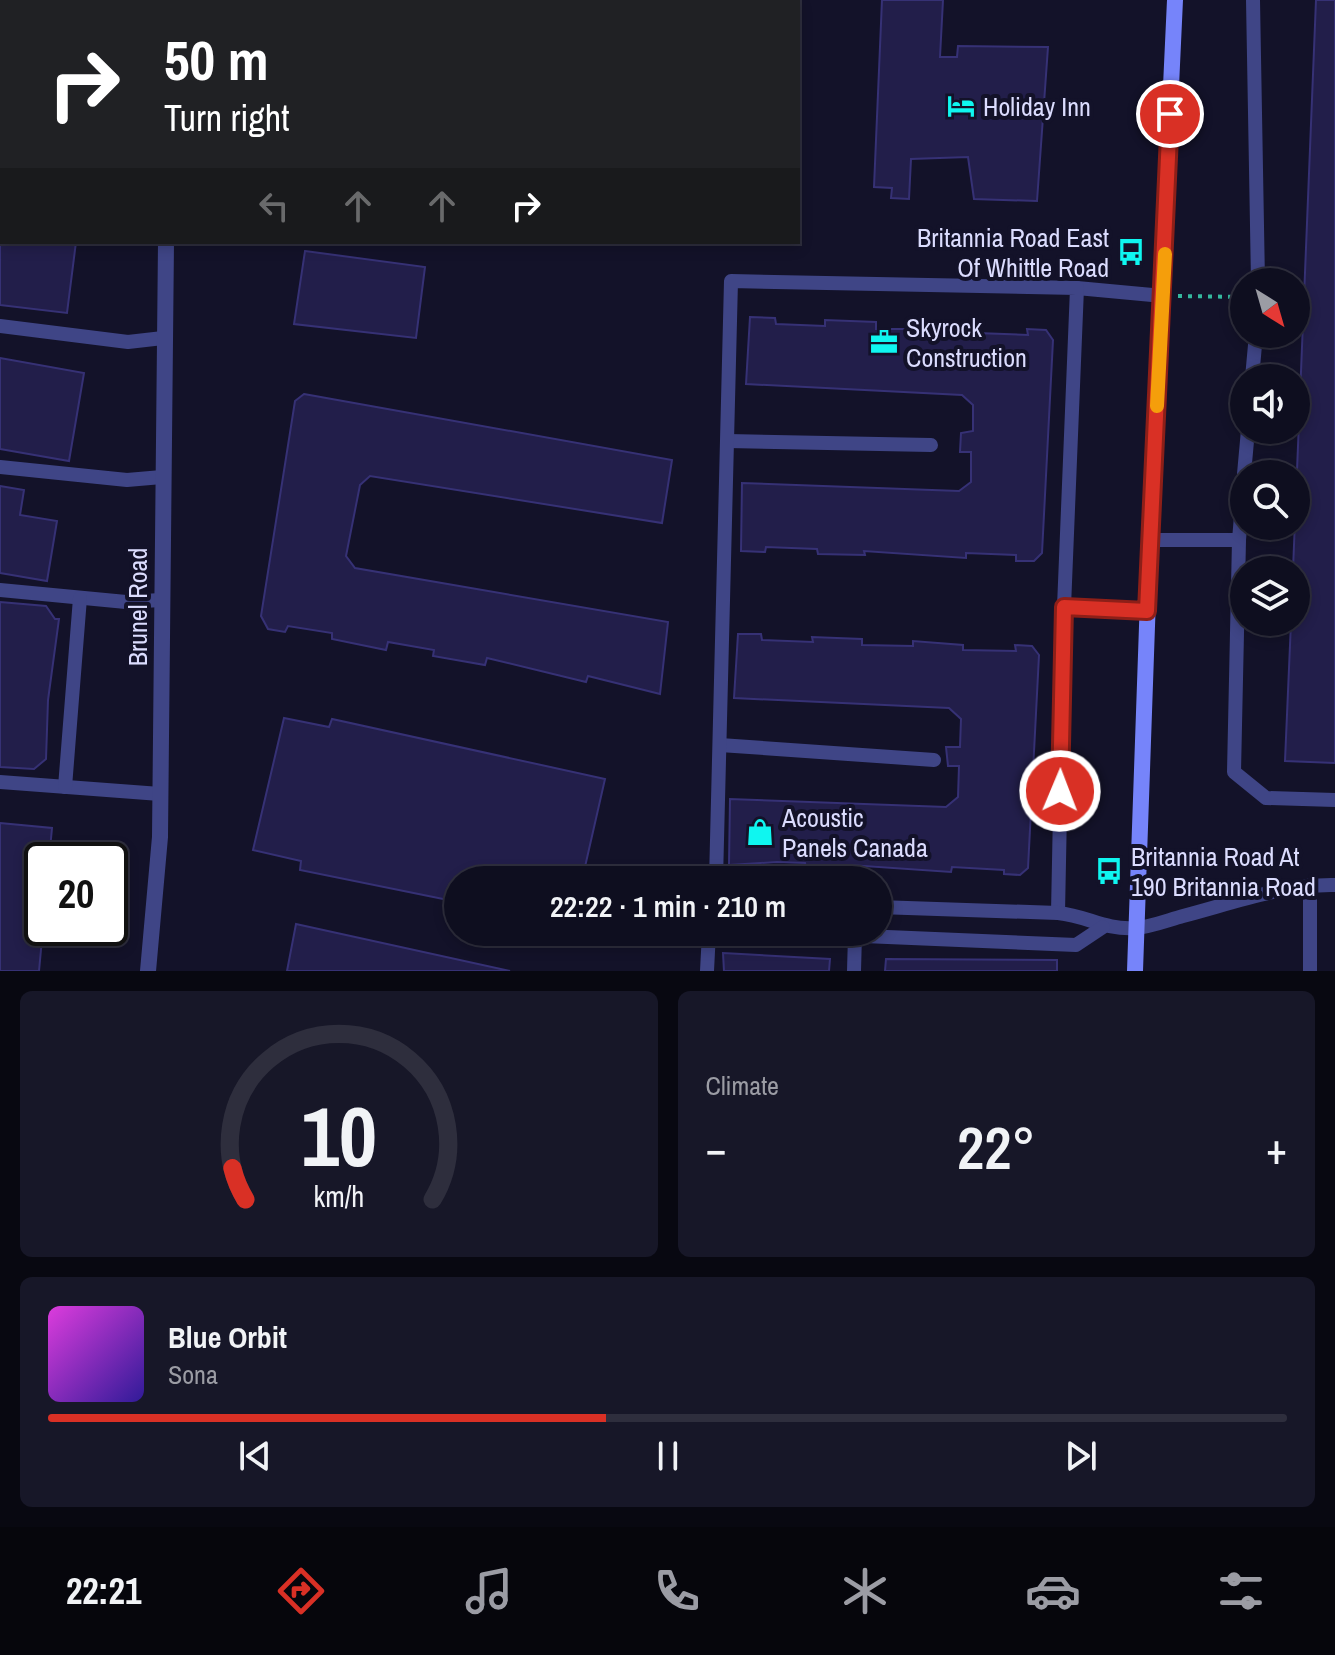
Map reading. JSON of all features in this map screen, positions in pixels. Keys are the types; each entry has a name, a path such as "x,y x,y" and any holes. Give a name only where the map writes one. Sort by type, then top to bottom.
{"main road":[{"path":"1135,971 1147,611 1175,0"}],"street":[{"name":"Brunel Road","path":"148,971 160,837 166,244"}],"lane":[{"path":"1253,0 1258,268"},
{"path":"716,866 731,281 1077,288 1163,296"},
{"path":"1058,913 1064,607 1077,288"},
{"path":"0,326 128,342 163,338"},
{"path":"728,441 931,445"},
{"path":"0,467 127,480 162,477"},
{"path":"1150,540 1230,540"},
{"path":"1239,540 1234,772 1266,798 1335,800"},
{"path":"0,590 126,602 161,600"},
{"path":"65,787 80,598"},
{"path":"1064,607 1147,611"},
{"path":"720,745 934,760"},
{"path":"0,782 160,794"},
{"path":"892,907 1058,913 1086,916 1103,927 1137,928 1310,885 1335,885"},
{"path":"1310,885 1310,971"},
{"path":"892,937 1076,945 1103,927"},
{"path":"707,971 708,946"},
{"path":"854,971 855,946"}],"path":[{"path":"1163,296 1230,297"}],"building":[{"name":"Holiday Inn","path":"882,0 943,0 940,57 957,57 958,46 1048,47 1037,201 974,199 968,157 911,159 909,199 891,198 892,188 874,187"},
{"path":"1316,0 1335,0 1335,763 1285,761 1290,636 1310,636 1310,556 1294,556 1294,540 1310,540 1310,460 1297,460 1298,444 1310,444 1310,364 1301,364 1302,348 1310,348 1310,268 1305,268"},
{"path":"0,244 76,244 67,313 0,305"},
{"path":"305,251 425,267 416,338 294,324"},
{"path":"750,317 775,318 776,324 825,326 825,320 876,322 876,329 925,329 925,325 978,328 977,333 1028,335 1027,329 1046,330 1053,340 1042,553 1034,561 1016,561 1016,555 966,553 966,558 864,551 865,555 818,554 817,549 766,547 765,552 741,551 742,483 959,491 971,482 971,452 960,452 961,433 973,431 973,405 962,395 746,384"},
{"path":"0,358 84,373 69,461 0,449"},
{"path":"304,394 672,460 662,523 370,476 360,485 346,556 355,568 668,622 660,694 588,676 586,682 487,658 485,665 433,656 434,650 388,642 386,650 332,639 332,633 288,626 285,632 268,629 261,616 295,401"},
{"path":"0,486 24,490 20,515 57,521 47,581 0,573"},
{"path":"0,602 46,606 55,619 59,619 48,700 46,759 34,769 0,767"},
{"path":"738,634 761,634 762,640 813,642 812,637 862,639 862,645 913,646 913,641 963,645 963,650 1016,651 1015,645 1032,646 1039,655 1028,868 1020,875 1004,874 1004,870 952,867 951,872 892,866 806,866 805,863 777,862 729,865 730,799 946,807 958,797 959,766 948,766 946,747 960,747 961,719 949,708 734,698"},
{"path":"284,718 329,727 332,719 605,779 585,866 444,866 444,899 300,870 301,861 253,850"},
{"path":"0,823 52,828 51,842 24,842 24,946 41,946 39,971 0,971"},
{"path":"296,924 510,971 287,971"},
{"path":"723,953 830,959 829,971 724,971"},
{"path":"886,959 1057,960 1057,971 885,971"}],"slow traffic":[{"path":"1157,406 1165,254"}],"place":[{"name":"Holiday Inn","path":"961,106"},
{"name":"Britannia Road East Of Whittle Road","path":"1131,252"},
{"name":"Skyrock Construction","path":"884,342"},
{"name":"Acoustic Panels Canada","path":"760,832"},
{"name":"Britannia Road At 190 Britannia Road","path":"1109,871"}],"route":[{"path":"1060,791 1064,607 1147,611 1170,114"}]}
